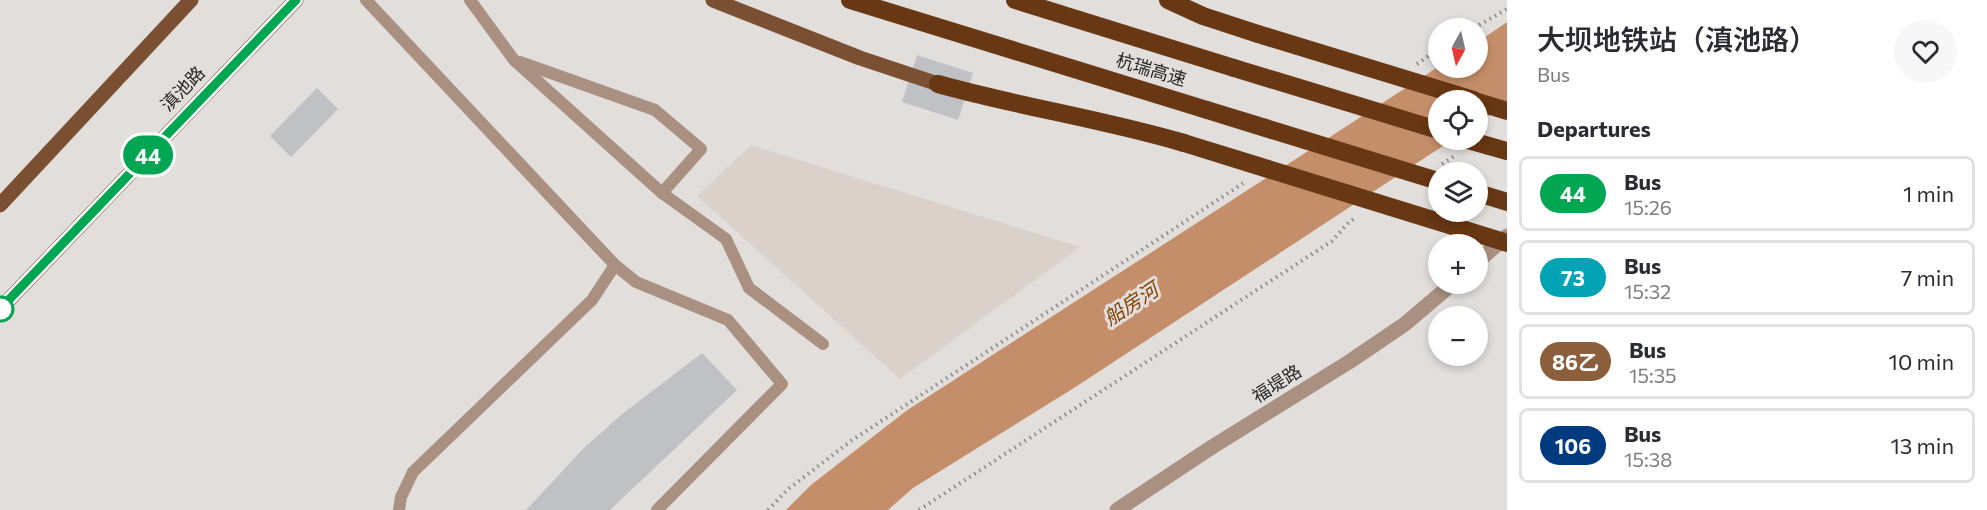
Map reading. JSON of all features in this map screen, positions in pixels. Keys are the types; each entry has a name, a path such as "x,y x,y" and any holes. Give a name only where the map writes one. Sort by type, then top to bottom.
{"highway":[{"name":"杭瑞高速","path":"850,0 1207,110 1428,171"},
{"name":"杭瑞高速","path":"1015,0 1428,127"},
{"path":"1168,0 1203,16 1440,90"},
{"path":"938,84 1000,101 1108,122 1184,143 1507,243"},
{"path":"1488,105 1507,111"},
{"path":"1488,150 1507,152"},
{"path":"1488,196 1507,202"}],"main road":[{"path":"172,21 184,0"},
{"path":"0,205 191,0"},
{"name":"滇池路","path":"0,309 296,0"},
{"path":"713,0 860,58 938,84"}],"street":[{"path":"1488,252 1507,236"},
{"name":"福堤路","path":"1117,510 1212,447 1358,356 1405,324 1440,294"}],"lane":[{"path":"366,0 615,265 636,282 728,320 782,384 657,510"},
{"path":"470,0 514,60 662,193 726,239 749,288 823,344"},
{"path":"514,60 655,110 701,149 662,193"},
{"path":"399,510 401,497 413,472 592,300 615,265"}],"path":[{"path":"1488,20 1507,9"},
{"path":"1412,67 1428,56"},
{"path":"1449,162 1460,150"},
{"path":"768,510 787,490 851,441 1248,180"},
{"path":"919,510 1332,241 1349,222 1359,216"}],"shaded area":[{"path":"751,145 1080,247 900,379 697,196"}],"water":[{"name":"船房河","path":"1507,22 1507,104 1488,116 1488,90 1428,90 1428,150 1437,150 1077,386 913,488 888,510 786,510 811,485 906,411 1428,73 1428,78 1488,78 1488,35"}],"building":[{"path":"917,55 973,73 958,120 902,102"},
{"path":"317,88 338,109 291,157 270,136"},
{"path":"702,353 737,390 610,510 526,510 583,449 621,415"}],"bus line":[{"name":"44","path":"0,309 296,0"}]}
